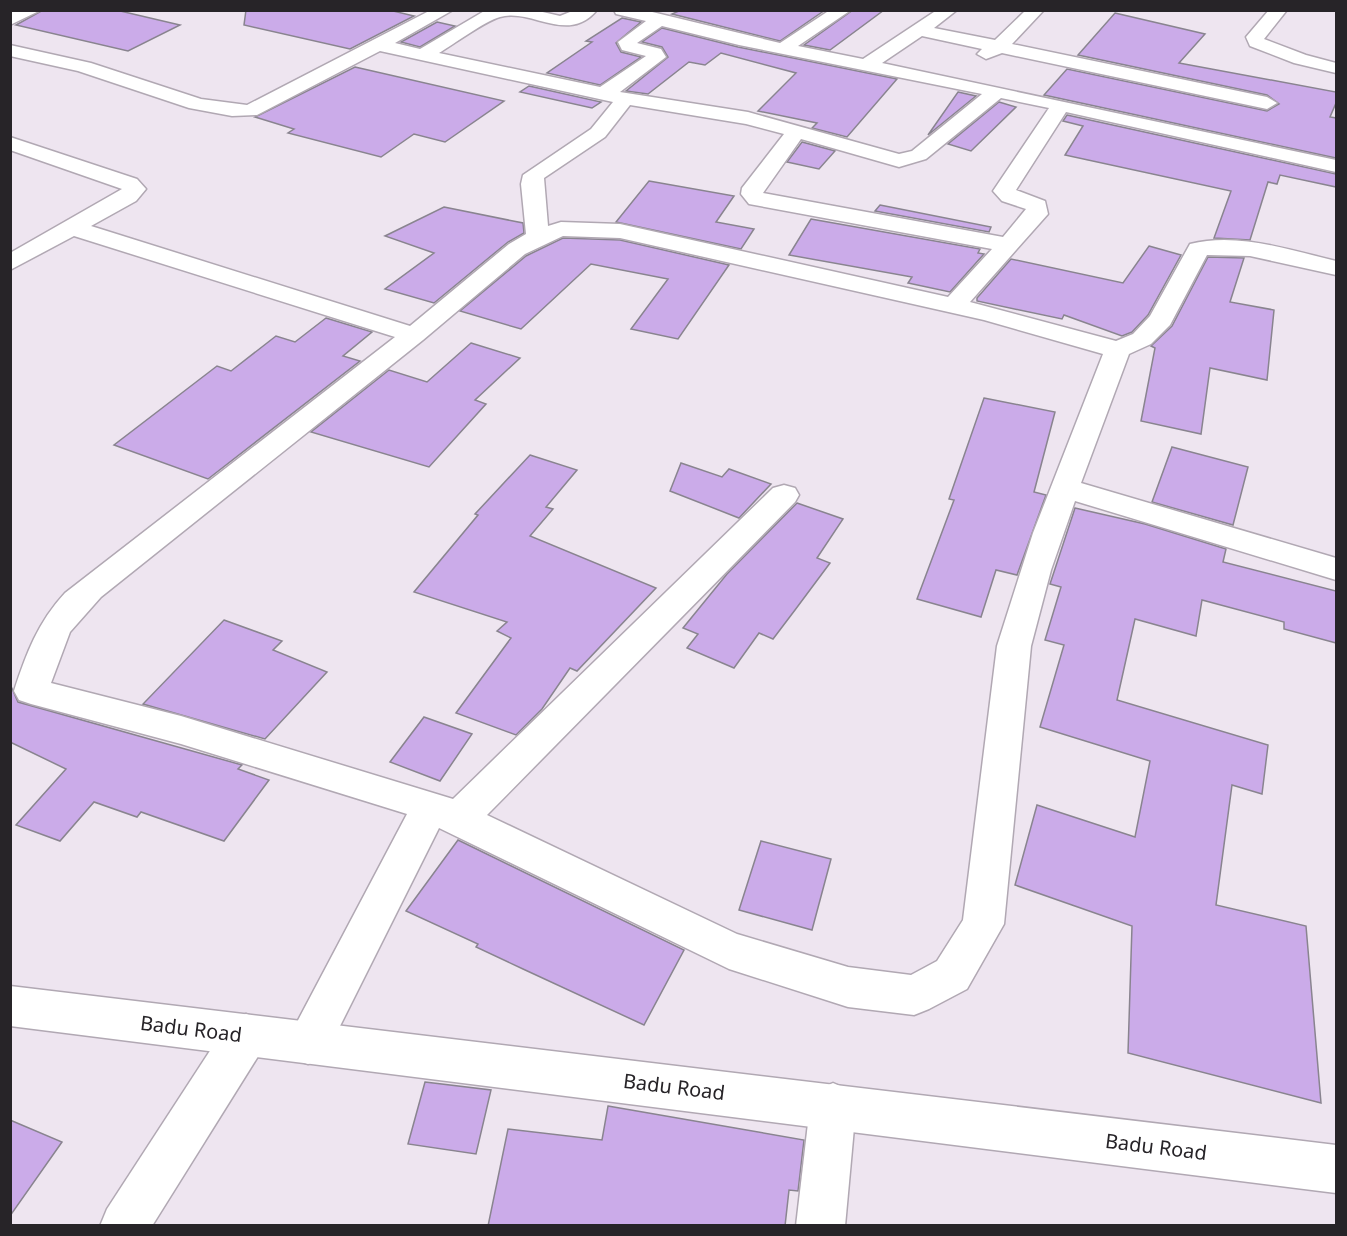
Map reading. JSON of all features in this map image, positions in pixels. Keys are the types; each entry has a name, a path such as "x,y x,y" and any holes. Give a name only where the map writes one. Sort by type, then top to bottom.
{"street":[{"path":"10,20 33,10"},
{"path":"409,10 439,14"},
{"path":"422,55 496,12 517,12 569,21 590,10"},
{"path":"622,10 782,49 997,91 1060,107 1336,165"},
{"path":"782,49 843,10"},
{"path":"866,65 949,10"},
{"path":"943,80 1000,46 1036,10"},
{"path":"1279,10 1255,37 1256,42 1286,54 1336,68"},
{"path":"10,50 82,65 232,112 250,111 439,14"},
{"path":"605,93 657,57 656,53 628,46 627,42 659,20"},
{"path":"920,30 1267,103"},
{"path":"378,45 626,98 748,118 878,157 899,161 919,155 997,91"},
{"path":"1250,147 1286,54"},
{"path":"538,237 532,184 534,175 598,133 626,98"},
{"path":"953,306 1037,214 1037,206 1010,196 1005,190 1060,107"},
{"path":"796,132 753,188 752,194 757,199 1008,245"},
{"path":"10,143 129,184 135,189 128,196 10,262"},
{"path":"72,228 414,334"},
{"path":"1118,349 1024,607 1014,646 983,924 952,975 914,995 849,987 740,953 445,812 181,730 31,691 47,639 63,613 90,589 414,334 517,249 538,237 561,229 620,231 953,306 1118,349 1142,339 1161,320 1198,249 1216,246 1336,268"},
{"path":"1066,488 1336,569"},
{"path":"308,1043 445,812 784,495"},
{"name":"Badu Road","path":"10,1006 1336,1170"},
{"path":"124,1226 246,1035"},
{"path":"820,1226 833,1106"}],"building":[{"path":"43,10 116,10 180,25 128,51 16,25"},
{"path":"246,10 389,10 414,16 350,49 244,25"},
{"path":"681,10 825,10 780,41 672,14"},
{"path":"853,10 884,10 830,50 804,45"},
{"path":"1115,13 1205,34 1179,63 1336,92 1336,103 1330,117 1336,118 1336,158 1044,95 1067,69 1267,111 1279,104 1267,95 1078,55"},
{"path":"622,18 641,22 616,43 621,52 641,57 600,85 547,73 592,42 586,41"},
{"path":"437,22 455,26 420,47 401,42"},
{"path":"662,28 738,47 897,79 847,137 812,128 817,123 758,111 796,73 721,53 705,65 689,62 648,94 626,91 668,57 662,47 642,42"},
{"path":"355,67 504,101 445,142 414,134 381,157 288,133 294,129 255,117"},
{"path":"529,86 601,102 592,108 520,92"},
{"path":"958,92 976,96 928,135"},
{"path":"999,102 1016,107 971,151 948,144"},
{"path":"1067,115 1336,174 1336,187 1280,175 1277,184 1268,182 1250,240 1214,238 1231,191 1065,155 1083,126 1063,121"},
{"path":"802,142 835,151 819,169 787,162"},
{"path":"649,181 734,196 716,222 754,229 741,249 616,222"},
{"path":"880,205 991,227 989,232 875,211"},
{"path":"444,207 523,223 524,233 508,242 434,303 385,289 434,253 385,236"},
{"path":"811,219 980,249 978,253 984,254 950,292 908,283 912,277 789,255"},
{"path":"563,238 620,240 729,265 678,339 631,329 668,279 591,264 521,329 460,311 526,256"},
{"path":"1149,246 1181,255 1148,315 1132,332 1122,336 1064,315 1062,319 977,301 977,298 1011,259 1123,283"},
{"path":"1208,257 1244,258 1230,302 1274,310 1267,380 1210,368 1201,434 1141,421 1155,348 1151,346 1172,326"},
{"path":"326,318 372,332 343,356 360,361 208,479 114,445 217,366 231,371 276,336 295,342"},
{"path":"471,343 520,358 475,400 486,404 429,467 311,432 389,370 427,382"},
{"path":"984,398 1055,412 1034,492 1046,495 1017,575 996,570 981,617 917,599 954,500 949,499"},
{"path":"1172,447 1248,467 1233,525 1152,502"},
{"path":"530,455 577,470 546,507 553,509 530,536 656,588 577,671 570,668 542,709 516,735 456,713 511,638 497,631 507,622 414,592 478,515 475,514"},
{"path":"681,463 722,477 729,469 771,484 739,518 670,491"},
{"path":"797,503 843,519 817,558 830,563 773,639 759,633 734,668 687,648 698,634 683,628 727,574"},
{"path":"1075,508 1145,524 1226,549 1223,562 1336,591 1336,643 1284,629 1284,622 1202,600 1196,636 1135,619 1117,700 1268,745 1262,794 1232,785 1216,905 1306,926 1321,1103 1128,1053 1132,926 1015,885 1037,805 1135,837 1150,761 1040,727 1064,645 1045,640 1061,587 1050,584"},
{"path":"224,620 282,641 273,650 327,672 265,739 143,704"},
{"path":"10,684 18,702 242,765 238,769 269,780 224,841 141,812 137,817 94,802 60,841 16,825 66,769 10,742"},
{"path":"424,717 472,734 440,781 390,762"},
{"path":"458,840 684,950 644,1025 476,947 478,944 406,911"},
{"path":"761,841 831,859 812,930 739,910"},
{"path":"425,1082 491,1090 476,1154 408,1144"},
{"path":"608,1106 804,1140 798,1191 789,1190 785,1226 488,1226 508,1129 602,1140"},
{"path":"10,1120 62,1142 10,1216"}]}
